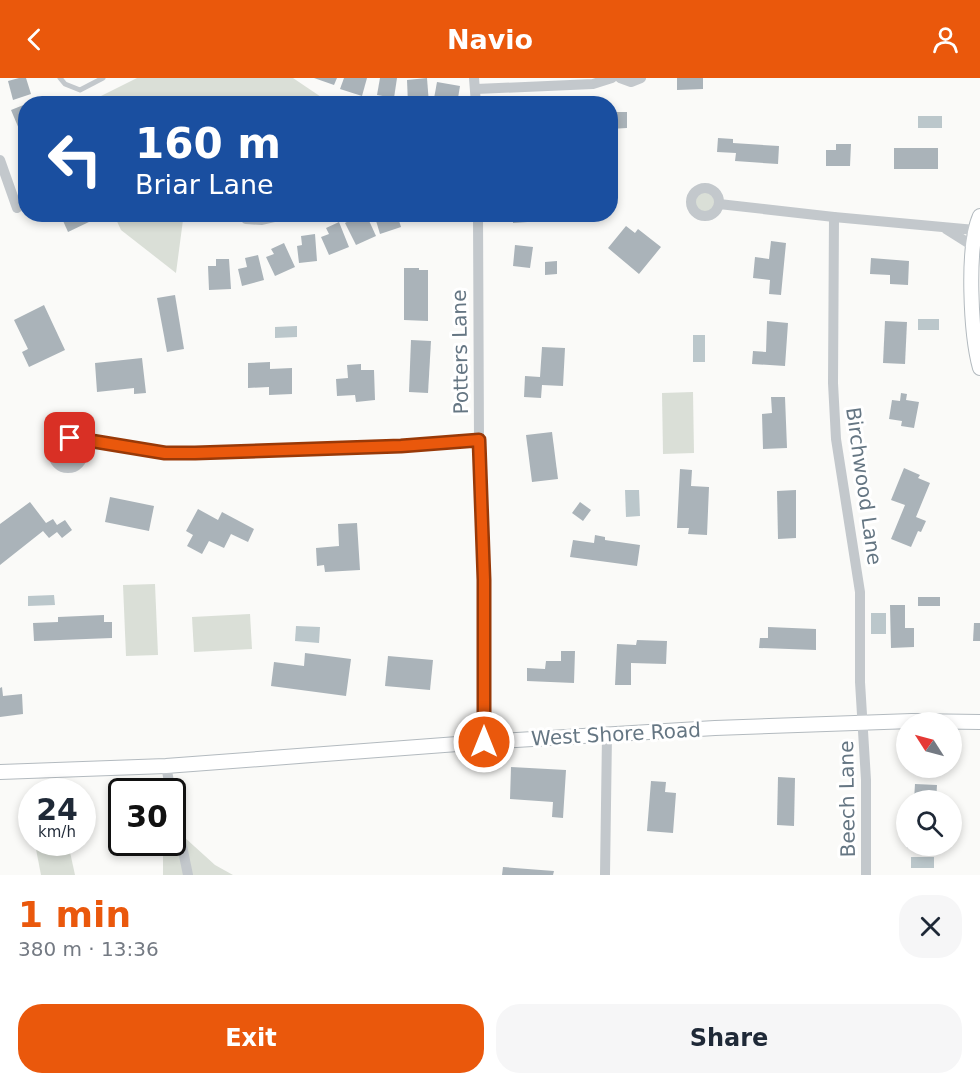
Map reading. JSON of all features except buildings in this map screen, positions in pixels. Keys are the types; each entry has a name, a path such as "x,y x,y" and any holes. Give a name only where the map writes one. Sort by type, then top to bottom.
{"main road":[{"path":"978,223 973,246 973,321 980,368"},
{"name":"West Shore Road","path":"0,772 166,766 484,742 715,728 912,721 980,722"}],"street":[{"path":"475,83 593,84 612,78"},
{"path":"620,78 631,82 641,78"},
{"path":"0,160 17,208"},
{"path":"719,204 944,227 978,223"},
{"name":"Birchwood Lane","path":"834,217 833,383 836,439 860,592 860,682 863,723"},
{"name":"Potters Lane","path":"478,222 479,440 484,580 484,742"},
{"path":"944,227 973,246"},
{"path":"78,442 86,440 165,453 195,453 401,446 479,440"},
{"name":"Beech Lane","path":"863,723 867,780 866,875"},
{"path":"605,875 607,735"},
{"path":"166,766 168,778"},
{"path":"184,856 188,875"}],"lane":[{"path":"60,78 65,84 80,90 103,78"}],"shaded area":[{"path":"137,78 293,78 320,96 101,96"},
{"path":"918,116 942,116 942,128 918,128"},
{"path":"705,191 713,194 716,202 713,210 705,213 697,210 694,202 697,194"},
{"path":"117,222 183,222 176,273 121,230"},
{"path":"918,319 939,319 939,330 918,330"},
{"path":"297,326 297,337 275,338 275,327"},
{"path":"693,335 705,335 705,362 693,362"},
{"path":"693,392 694,453 663,454 662,393"},
{"path":"64,442 72,442 79,449 79,457 72,464 64,464 57,457 57,449"},
{"path":"625,490 639,490 640,516 626,517"},
{"path":"155,584 158,655 126,656 123,585"},
{"path":"54,595 55,605 28,606 28,596"},
{"path":"871,613 886,613 886,634 871,634"},
{"path":"250,614 252,649 194,652 192,617"},
{"path":"296,626 320,627 319,643 295,641"},
{"path":"186,839 215,865 233,875 163,875 163,856 186,856"},
{"path":"37,856 71,856 75,875 41,875"},
{"path":"911,857 934,857 934,868 911,868"}],"route":[{"path":"70,438 78,442 86,440 165,453 401,446 479,440 484,580 484,742"}]}
